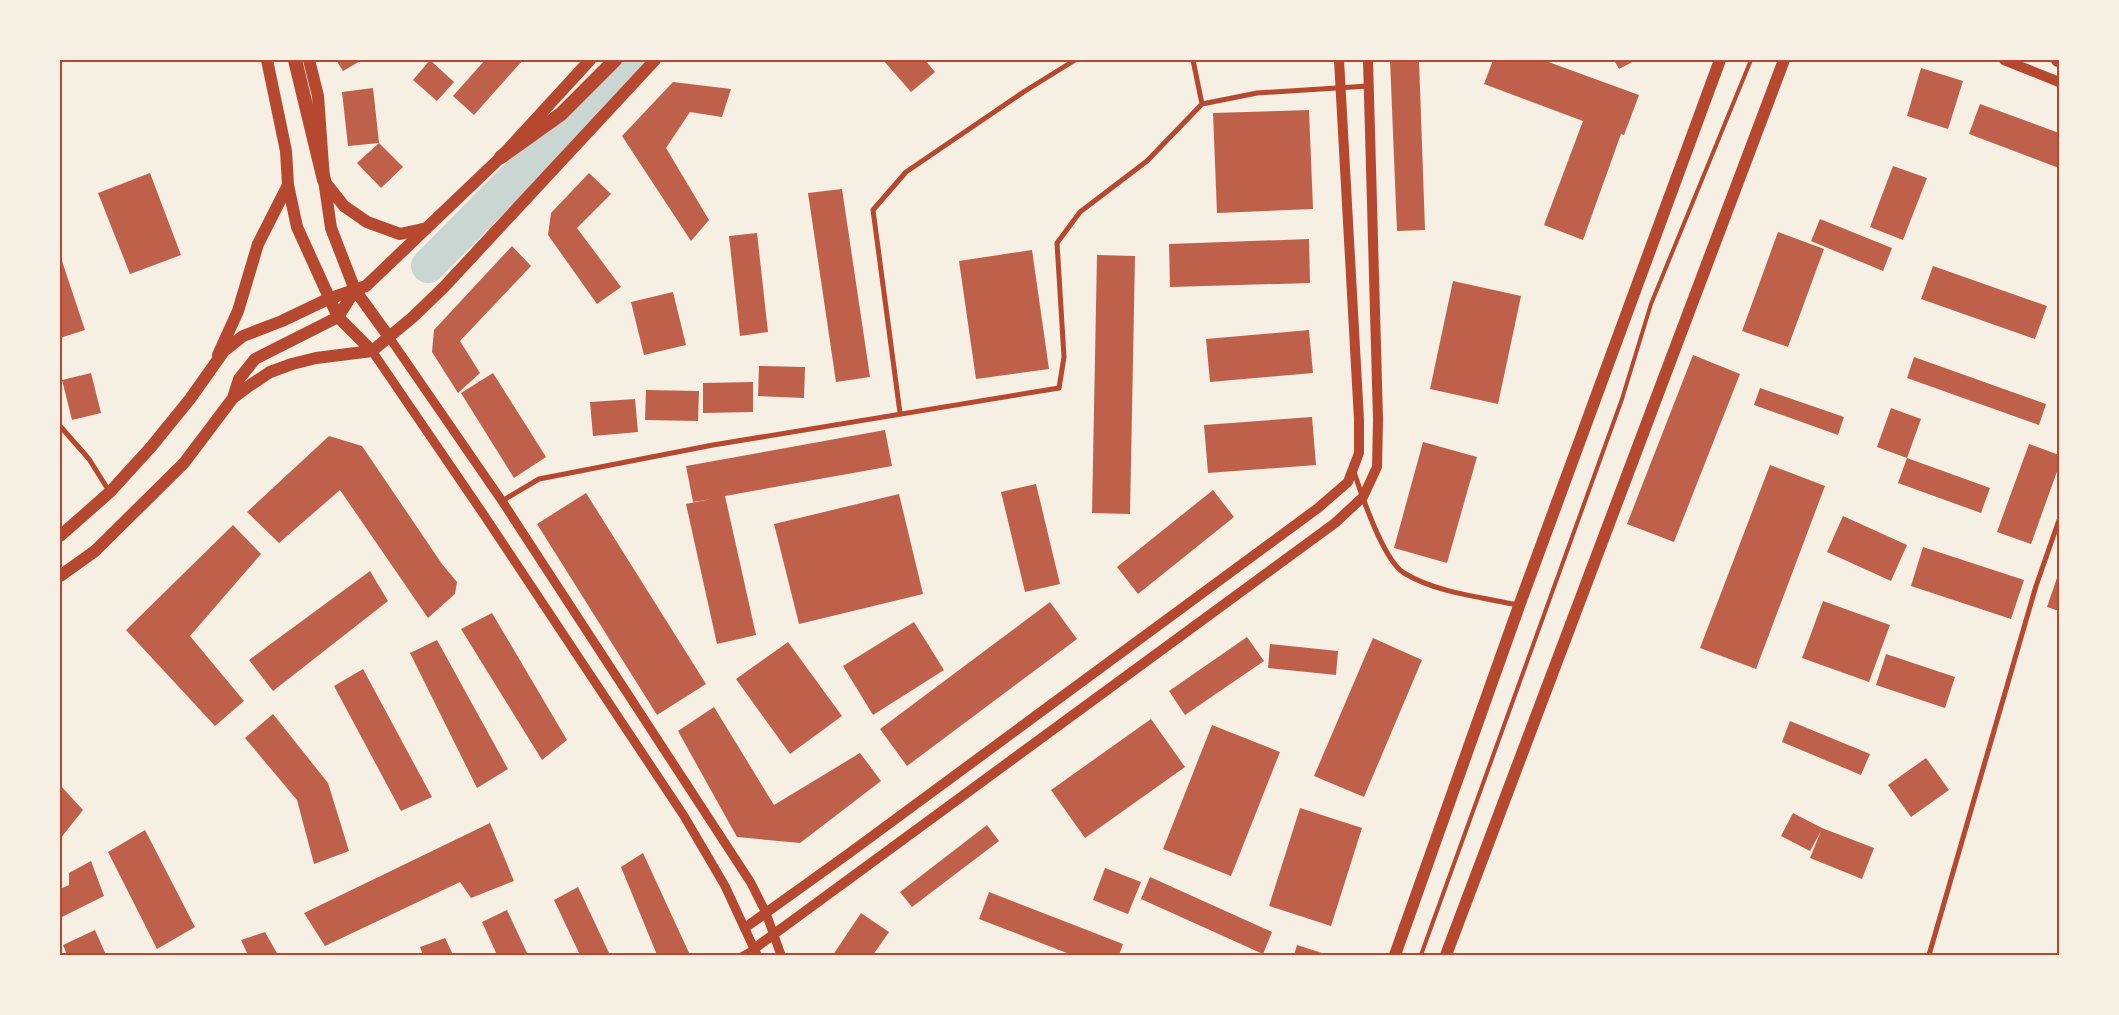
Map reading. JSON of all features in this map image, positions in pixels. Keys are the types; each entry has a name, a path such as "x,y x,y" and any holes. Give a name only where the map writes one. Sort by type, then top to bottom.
{"highway":[{"path":"501,157 561,114 615,60"},
{"path":"300,61 324,180"}],"main road":[{"path":"267,60 286,150 288,184 297,227 328,299 338,317 372,351"},
{"path":"60,536 110,492 157,440 190,399 224,351 244,336 289,318 328,299 366,286 501,157 590,60"},
{"path":"60,576 95,551 184,463 233,398 270,372 292,364 316,358 372,351 414,317 655,60"},
{"path":"746,927 1318,508 1348,482 1359,453 1359,420 1339,60"},
{"path":"756,951 774,933 1335,523 1363,497 1377,467 1378,429 1368,60"},
{"path":"1395,955 1519,606 1720,60"},
{"path":"1446,955 1784,60"},
{"path":"2004,60 2059,82"},
{"path":"324,180 344,206 367,222 400,234 427,228"},
{"path":"324,180 331,228 355,290 389,337"},
{"path":"213,366 238,311 258,244 288,184"},
{"path":"233,398 239,380 255,360 338,317 355,290"}],"street":[{"path":"900,414 873,210 906,172 1075,60"},
{"path":"1192,60 1202,104"},
{"path":"502,501 539,479 713,445 1059,388 1064,357 1057,243 1080,212 1147,161 1202,104 1257,93 1368,86"},
{"path":"389,337 502,501 751,883 766,913 781,955"},
{"path":"372,351 684,816 725,886 756,951 741,955"},
{"path":"60,426 89,458 110,492"},
{"path":"1353,469 1385,550 1403,573 1436,587 1519,606"},
{"path":"1928,955 2036,586 2059,520"}],"lane":[{"path":"1421,955 1622,399 1651,304 1751,60"}],"building":[{"path":"336,60 362,60 343,71"},
{"path":"430,60 454,82 437,101 413,80"},
{"path":"485,60 523,60 474,115 453,96"},
{"path":"883,60 925,60 935,72 911,92"},
{"path":"1390,60 1419,60 1425,230 1397,231"},
{"path":"1493,60 1543,60 1639,95 1624,135 1621,134 1583,240 1544,225 1583,121 1484,84"},
{"path":"1614,60 1636,60 1619,69"},
{"path":"1921,68 1963,81 1948,129 1907,116"},
{"path":"673,82 731,89 722,117 690,112 666,148 709,220 691,241 622,136"},
{"path":"373,88 379,143 348,146 342,92"},
{"path":"1980,104 2059,133 2059,168 1969,134"},
{"path":"1309,110 1313,209 1217,213 1213,113"},
{"path":"379,143 403,167 381,188 357,163"},
{"path":"1893,166 1927,178 1903,240 1870,227"},
{"path":"150,173 181,255 130,274 98,193"},
{"path":"589,173 611,194 577,228 621,287 597,304 548,235 551,213"},
{"path":"842,189 870,377 836,382 808,193"},
{"path":"1820,219 1892,248 1883,271 1811,241"},
{"path":"1778,232 1824,249 1788,347 1742,331"},
{"path":"757,233 768,332 740,336 729,236"},
{"path":"1309,239 1310,283 1170,287 1169,244"},
{"path":"512,246 531,266 460,341 480,373 458,393 432,352 434,330"},
{"path":"1032,250 1049,369 976,379 959,261"},
{"path":"60,255 85,330 60,338"},
{"path":"1097,255 1135,256 1130,514 1092,513"},
{"path":"1933,266 2047,306 2035,339 1921,299"},
{"path":"1453,281 1521,296 1498,404 1430,389"},
{"path":"673,292 686,345 644,355 631,302"},
{"path":"1309,330 1313,373 1210,382 1206,339"},
{"path":"1693,355 1740,374 1674,542 1627,524"},
{"path":"1914,357 2046,404 2039,425 1907,378"},
{"path":"759,366 805,367 804,398 758,396"},
{"path":"91,373 101,413 72,420 62,380"},
{"path":"493,373 546,457 514,478 461,393"},
{"path":"753,382 753,412 703,413 703,383"},
{"path":"1760,388 1844,417 1838,435 1754,405"},
{"path":"646,390 699,391 698,421 645,420"},
{"path":"635,399 638,432 593,436 590,402"},
{"path":"1891,408 1921,419 1907,458 1877,447"},
{"path":"1312,417 1316,465 1208,473 1204,425"},
{"path":"885,430 892,466 725,496 756,635 717,644 686,504 711,499 693,502 686,466"},
{"path":"329,436 362,446 442,564 457,582 455,594 428,618 340,490 279,543 247,512"},
{"path":"1423,442 1477,457 1447,563 1394,548"},
{"path":"2029,444 2059,455 2059,466 2031,544 1997,532"},
{"path":"1907,458 1990,488 1981,513 1898,483"},
{"path":"1770,465 1825,486 1756,669 1700,648"},
{"path":"1036,484 1060,584 1025,592 1001,492"},
{"path":"1213,490 1234,517 1138,594 1117,567"},
{"path":"586,493 706,684 657,715 537,524"},
{"path":"899,494 923,594 799,624 774,524"},
{"path":"1843,516 1907,545 1891,581 1827,552"},
{"path":"233,525 261,554 190,636 244,701 215,726 126,630"},
{"path":"1923,547 2024,580 2011,619 1911,586"},
{"path":"370,571 388,601 273,691 249,660"},
{"path":"2059,572 2059,611 2047,607"},
{"path":"1823,601 1890,625 1869,682 1802,658"},
{"path":"1050,602 1077,639 907,766 880,729"},
{"path":"492,613 567,740 542,760 461,629"},
{"path":"914,622 944,670 873,715 843,666"},
{"path":"1247,637 1264,661 1185,715 1169,691"},
{"path":"1373,638 1422,660 1364,797 1314,776"},
{"path":"437,640 508,769 477,788 410,653"},
{"path":"788,642 842,716 790,754 736,679"},
{"path":"1270,644 1338,651 1336,675 1268,668"},
{"path":"1886,654 1955,677 1945,708 1876,685"},
{"path":"363,669 432,797 401,811 334,686"},
{"path":"714,707 774,805 860,753 881,781 800,843 737,837 678,731"},
{"path":"273,714 328,783 349,851 314,864 297,800 245,738"},
{"path":"1151,719 1185,767 1085,838 1051,790"},
{"path":"1790,721 1870,754 1861,775 1782,742"},
{"path":"1212,725 1280,752 1231,876 1163,849"},
{"path":"1926,758 1949,790 1911,817 1888,785"},
{"path":"60,785 83,810 60,839"},
{"path":"1300,808 1362,828 1331,926 1269,906"},
{"path":"1793,813 1822,828 1874,848 1862,879 1810,858 1821,831 1810,851 1781,836"},
{"path":"490,823 514,881 471,898 460,882 325,946 304,913"},
{"path":"987,825 999,841 912,907 900,892"},
{"path":"145,830 195,927 157,949 108,852"},
{"path":"643,853 690,955 657,955 621,867"},
{"path":"91,861 104,896 60,918 60,889 69,885 69,873"},
{"path":"1105,868 1141,882 1128,914 1093,900"},
{"path":"1150,877 1272,932 1263,954 1141,899"},
{"path":"578,887 610,955 580,955 554,900"},
{"path":"989,892 1123,944 1119,955 1072,955 979,919"},
{"path":"507,910 528,955 497,955 482,922"},
{"path":"861,913 889,932 873,955 833,955"},
{"path":"95,930 106,955 67,955 63,945"},
{"path":"265,932 278,955 248,955 241,940"},
{"path":"445,938 453,955 423,955 420,947"},
{"path":"1297,945 1322,953 1322,955 1294,955"}],"waterway":[{"path":"428,266 632,60"}]}
